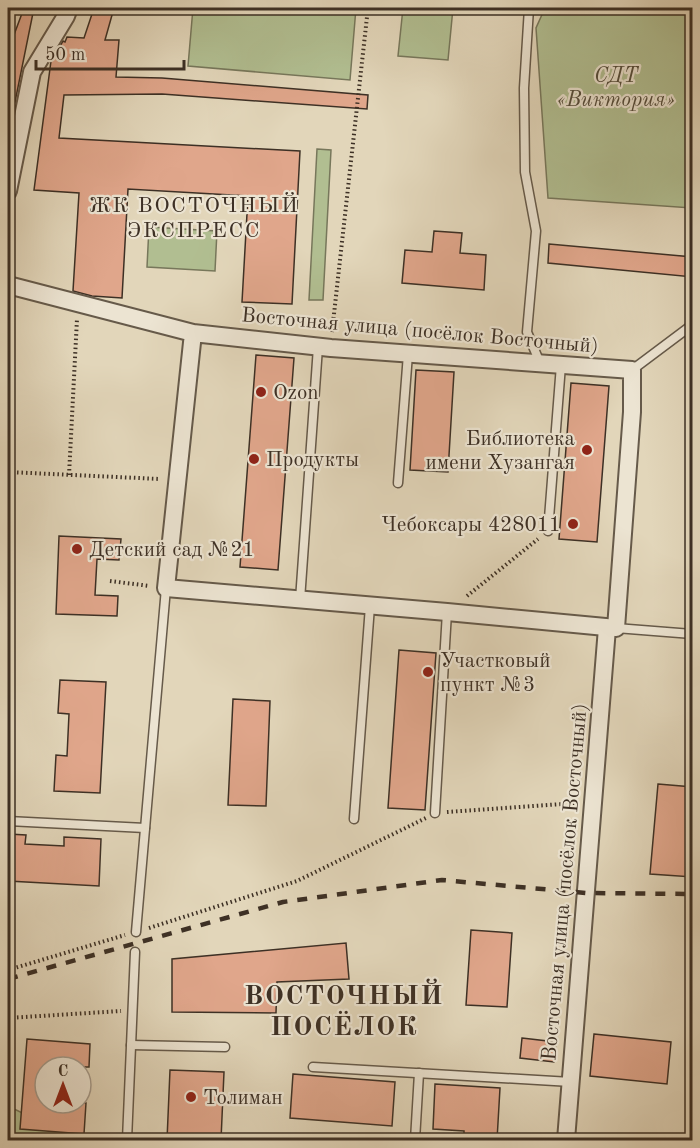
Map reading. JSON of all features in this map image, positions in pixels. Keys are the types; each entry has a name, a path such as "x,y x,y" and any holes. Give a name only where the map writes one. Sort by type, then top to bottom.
{"street":[{"path":"8,191 32,72 69,8"},
{"name":"Восточная улица (посёлок Восточный)","path":"8,285 193,333 408,354 632,370 632,412 593,802 566,1140"},
{"path":"193,333 166,588 611,628"}],"lane":[{"path":"529,8 524,88 525,172 536,231 527,332 540,363"},
{"path":"632,370 693,325"},
{"path":"300,600 325,347"},
{"path":"398,483 408,354"},
{"path":"549,531 561,365"},
{"path":"136,932 166,588"},
{"path":"354,819 370,606"},
{"path":"435,813 447,612"},
{"path":"611,628 693,634"},
{"path":"8,821 145,828"},
{"path":"127,1140 135,952"},
{"path":"132,1045 225,1047"},
{"path":"312,1067 571,1082"},
{"path":"415,1140 419,1073"}],"path":[{"path":"325,347 368,8"},
{"path":"69,475 78,303"},
{"path":"8,472 177,480"},
{"path":"447,612 549,531"},
{"path":"110,581 166,588"},
{"path":"8,970 297,880 435,813 593,802"},
{"path":"8,1018 133,1011"}],"green space":[{"path":"193,8 356,8 350,80 188,66"},
{"path":"403,8 453,8 448,60 398,56"},
{"name":"СДТ «Виктория»","path":"545,8 692,8 692,208 548,198 536,28"},
{"path":"317,149 331,150 323,300 309,300"},
{"path":"149,227 217,231 215,271 147,267"},
{"path":"8,1107 10,1107 79,1140 8,1140"}],"building":[{"path":"24,8 34,8 15,102 8,101 8,51"},
{"path":"94,8 114,8 105,40 119,40 116,77 162,78 368,95 367,109 162,94 64,95 59,138 300,151 292,304 242,302 248,196 128,189 122,298 92,296 73,291 79,193 34,190 51,61 67,37 84,38"},
{"path":"434,231 462,233 460,253 486,255 484,290 402,283 405,250 432,252"},
{"path":"549,244 693,257 693,277 548,263"},
{"path":"256,355 294,358 278,570 240,567"},
{"path":"416,370 454,372 448,472 410,470"},
{"path":"571,383 609,386 597,542 559,539"},
{"path":"59,536 121,539 119,560 97,559 95,595 118,596 117,616 56,614"},
{"path":"399,650 436,653 425,810 388,808"},
{"path":"60,680 106,682 100,793 54,791 56,755 67,756 69,714 58,713"},
{"path":"233,699 270,701 266,806 228,805"},
{"path":"658,784 693,787 693,877 650,874"},
{"path":"8,834 26,835 25,844 64,846 64,837 101,839 99,886 8,881"},
{"path":"471,930 512,933 507,1007 466,1005"},
{"path":"346,943 349,979 277,982 276,1013 172,1012 172,959"},
{"path":"594,1034 671,1042 667,1084 590,1076"},
{"path":"522,1038 556,1042 554,1062 520,1058"},
{"path":"27,1039 90,1044 90,1055 33,1055 33,1115 85,1115 84,1134 20,1129"},
{"path":"170,1070 224,1072 221,1140 167,1140"},
{"path":"293,1074 395,1082 392,1126 290,1118"},
{"path":"435,1084 500,1088 497,1140 464,1140 464,1131 433,1129"}],"railway":[{"path":"8,979 283,902 442,880 586,893 692,894"}],"place":[{"name":"Ozon","path":"261,392"},
{"name":"Библиотека имени Хузангая","path":"587,450"},
{"name":"Продукты","path":"254,459"},
{"name":"Чебоксары 428011","path":"573,524"},
{"name":"Детский сад №21","path":"77,549"},
{"name":"Участковый пункт №3","path":"428,672"},
{"name":"Толиман","path":"191,1097"}],"district":[{"name":"ЖК ВОСТОЧНЫЙ ЭКСПРЕСС","path":"194,216"},
{"name":"ВОСТОЧНЫЙ ПОСЁЛОК","path":"344,1010"}]}
